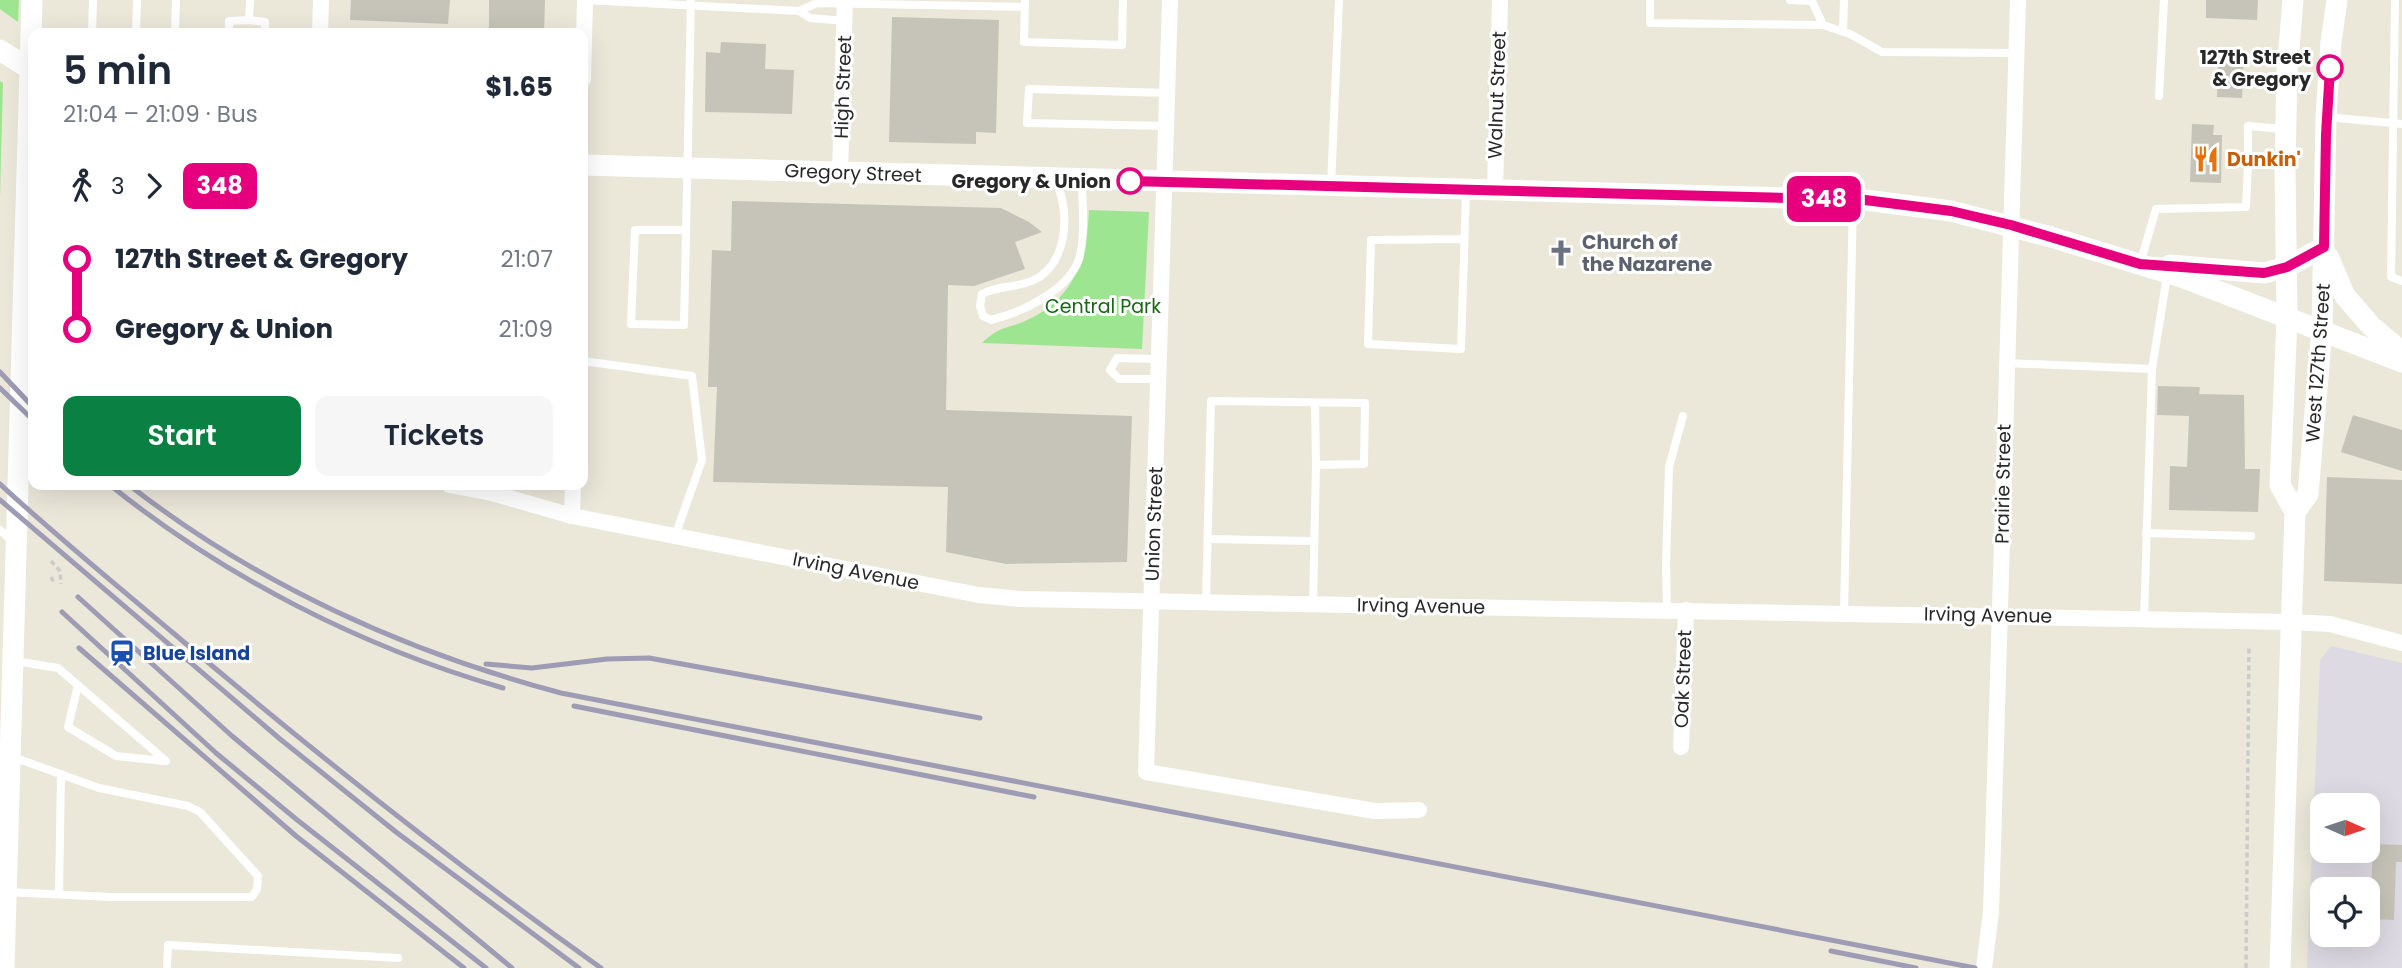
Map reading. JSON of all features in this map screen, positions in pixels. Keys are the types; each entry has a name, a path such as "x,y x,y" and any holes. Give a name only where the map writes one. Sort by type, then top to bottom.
{"main road":[{"path":"32,0 32,28"},
{"name":"West 127th Street","path":"2280,968 2295,512 2280,485 2287,317 2286,129 2289,31 2293,0"},
{"name":"West 127th Street","path":"2295,512 2308,494 2322,330 2326,117 2337,0"},
{"path":"2,51 28,68"},
{"name":"Gregory Street","path":"588,165 1853,200 1906,204 2011,225 2140,264 2402,362"},
{"path":"2140,264 2264,273 2287,267 2324,247 2345,296 2371,326 2402,352"},
{"path":"4,968 5,785 10,756 16,546 27,382 28,306"}],"street":[{"path":"320,28 321,0"},
{"path":"584,28 585,0"},
{"name":"Union Street","path":"1170,0 1146,772 1375,811 1419,810"},
{"name":"Walnut Street","path":"1494,190 1500,0"},
{"name":"Prairie Street","path":"1984,968 1991,912 2018,0"},
{"name":"High Street","path":"840,173 845,2"},
{"name":"Irving Avenue","path":"476,490 572,516 979,595 1020,599 2290,622 2330,624 2402,643"},
{"path":"572,516 573,490"},
{"name":"Oak Street","path":"1681,747 1686,611"}],"lane":[{"path":"92,28 93,0"},
{"path":"136,28 137,0"},
{"path":"175,28 176,0"},
{"path":"249,20 250,0"},
{"path":"585,0 745,4 799,11 810,18 845,21"},
{"path":"799,0 799,11"},
{"path":"799,11 817,3 845,2 1025,4 1024,42 1122,44 1123,0"},
{"path":"1331,186 1339,0"},
{"path":"1650,0 1650,23 1823,25 1882,52 2016,53"},
{"path":"1790,0 1812,1 1823,25"},
{"path":"1843,32 1844,0"},
{"path":"2158,96 2164,0"},
{"path":"2395,0 2398,123 2391,278 2402,281"},
{"path":"685,230 635,230 631,324 684,325 690,3"},
{"path":"229,28 229,21 249,20 265,22 265,28"},
{"path":"1166,126 1027,123 1029,89 1167,93"},
{"path":"2326,117 2398,123"},
{"path":"2140,264 2156,209 2246,207 2248,126 2286,129"},
{"path":"2248,164 2285,167"},
{"path":"1055,180 1060,189 1063,237 1056,262 1048,272 1032,281 991,288 982,294 980,306 983,316 991,320 1009,316 1036,303 1062,283 1074,269 1079,258 1083,232 1082,180"},
{"path":"1464,239 1371,240 1368,344 1461,349 1466,190"},
{"path":"1844,613 1853,200"},
{"path":"2144,618 2152,369 2168,273"},
{"path":"1158,379 1119,379 1110,370 1117,358 1159,359"},
{"path":"588,362 692,376 702,460 675,536"},
{"path":"2006,363 2152,369"},
{"path":"1206,602 1211,401 1366,403 1364,464 1316,465"},
{"path":"1313,604 1315,402"},
{"path":"1667,610 1669,467 1683,416"},
{"path":"0,530 16,546"},
{"path":"2146,533 2251,536"},
{"path":"1208,539 1314,541"},
{"path":"13,661 58,668 78,685 166,761 116,756 68,727 78,685"},
{"path":"6,892 252,897 257,889 258,876 200,812 188,806 99,788 10,756"},
{"path":"59,894 61,774"},
{"path":"167,968 168,945 398,958"}],"path":[{"path":"51,561 60,571 58,584 51,577"},
{"path":"2246,968 2249,645"}],"shaded area":[{"path":"2331,646 2402,663 2402,968 2307,968 2310,897 2310,947 2380,947 2380,877 2311,877 2311,863 2380,863 2380,793 2314,793 2320,660"}],"green space":[{"path":"0,0 19,0 18,22 0,9"},
{"path":"0,81 3,83 0,198"},
{"name":"Central Park","path":"1089,210 1149,212 1142,349 982,343 998,331 1042,312 1066,290 1081,261"}],"building":[{"path":"351,0 450,0 448,24 350,20"},
{"path":"489,0 545,0 544,28 489,28"},
{"path":"2206,0 2258,0 2257,20 2206,18"},
{"path":"892,17 999,20 996,133 976,132 976,144 889,142"},
{"path":"721,42 766,44 765,69 794,70 792,114 705,112 706,52 720,53"},
{"path":"2218,52 2244,52 2242,98 2217,97"},
{"name":"Dunkin'","path":"2192,124 2214,125 2213,135 2222,135 2221,183 2190,182"},
{"path":"732,201 1001,208 1042,232 1015,242 1025,269 974,286 948,285 946,410 1132,416 1127,562 1006,564 946,552 948,487 713,482 717,387 708,387 712,250 731,251"},
{"path":"2158,386 2200,387 2199,394 2244,395 2245,469 2260,469 2258,512 2169,510 2170,466 2187,467 2189,416 2157,415"},
{"path":"2353,415 2402,430 2402,471 2341,452"},
{"path":"2327,477 2402,480 2402,584 2324,581"},
{"path":"2380,844 2402,845 2402,862 2396,862 2394,920 2380,919 2380,877 2372,877 2372,863 2380,863"}],"railway":[{"path":"0,372 28,402"},
{"path":"0,388 28,415"},
{"path":"0,484 85,559 330,762 437,847 601,968"},
{"path":"117,490 200,550 296,606 398,652 503,688"},
{"path":"136,490 228,553 334,611 446,657 561,693 1975,968"},
{"path":"0,500 280,739 396,832 579,968"},
{"path":"78,597 232,736 512,968"},
{"path":"62,612 216,753 486,968"},
{"path":"79,648 296,836 464,968"},
{"path":"486,664 532,668 607,659 649,658 980,718"},
{"path":"574,706 1034,797"},
{"path":"1831,951 1916,968"}],"bus line":[{"name":"348","path":"1130,181 1865,200 1951,211 2011,225 2140,264 2264,273 2287,267 2324,247 2330,68"}],"place":[{"name":"127th Street & Gregory","path":"2330,68"},
{"name":"Dunkin'","path":"2206,159"},
{"name":"Gregory & Union","path":"1130,181"},
{"name":"Church of the Nazarene","path":"1561,253"},
{"name":"Blue Island","path":"122,653"}]}
